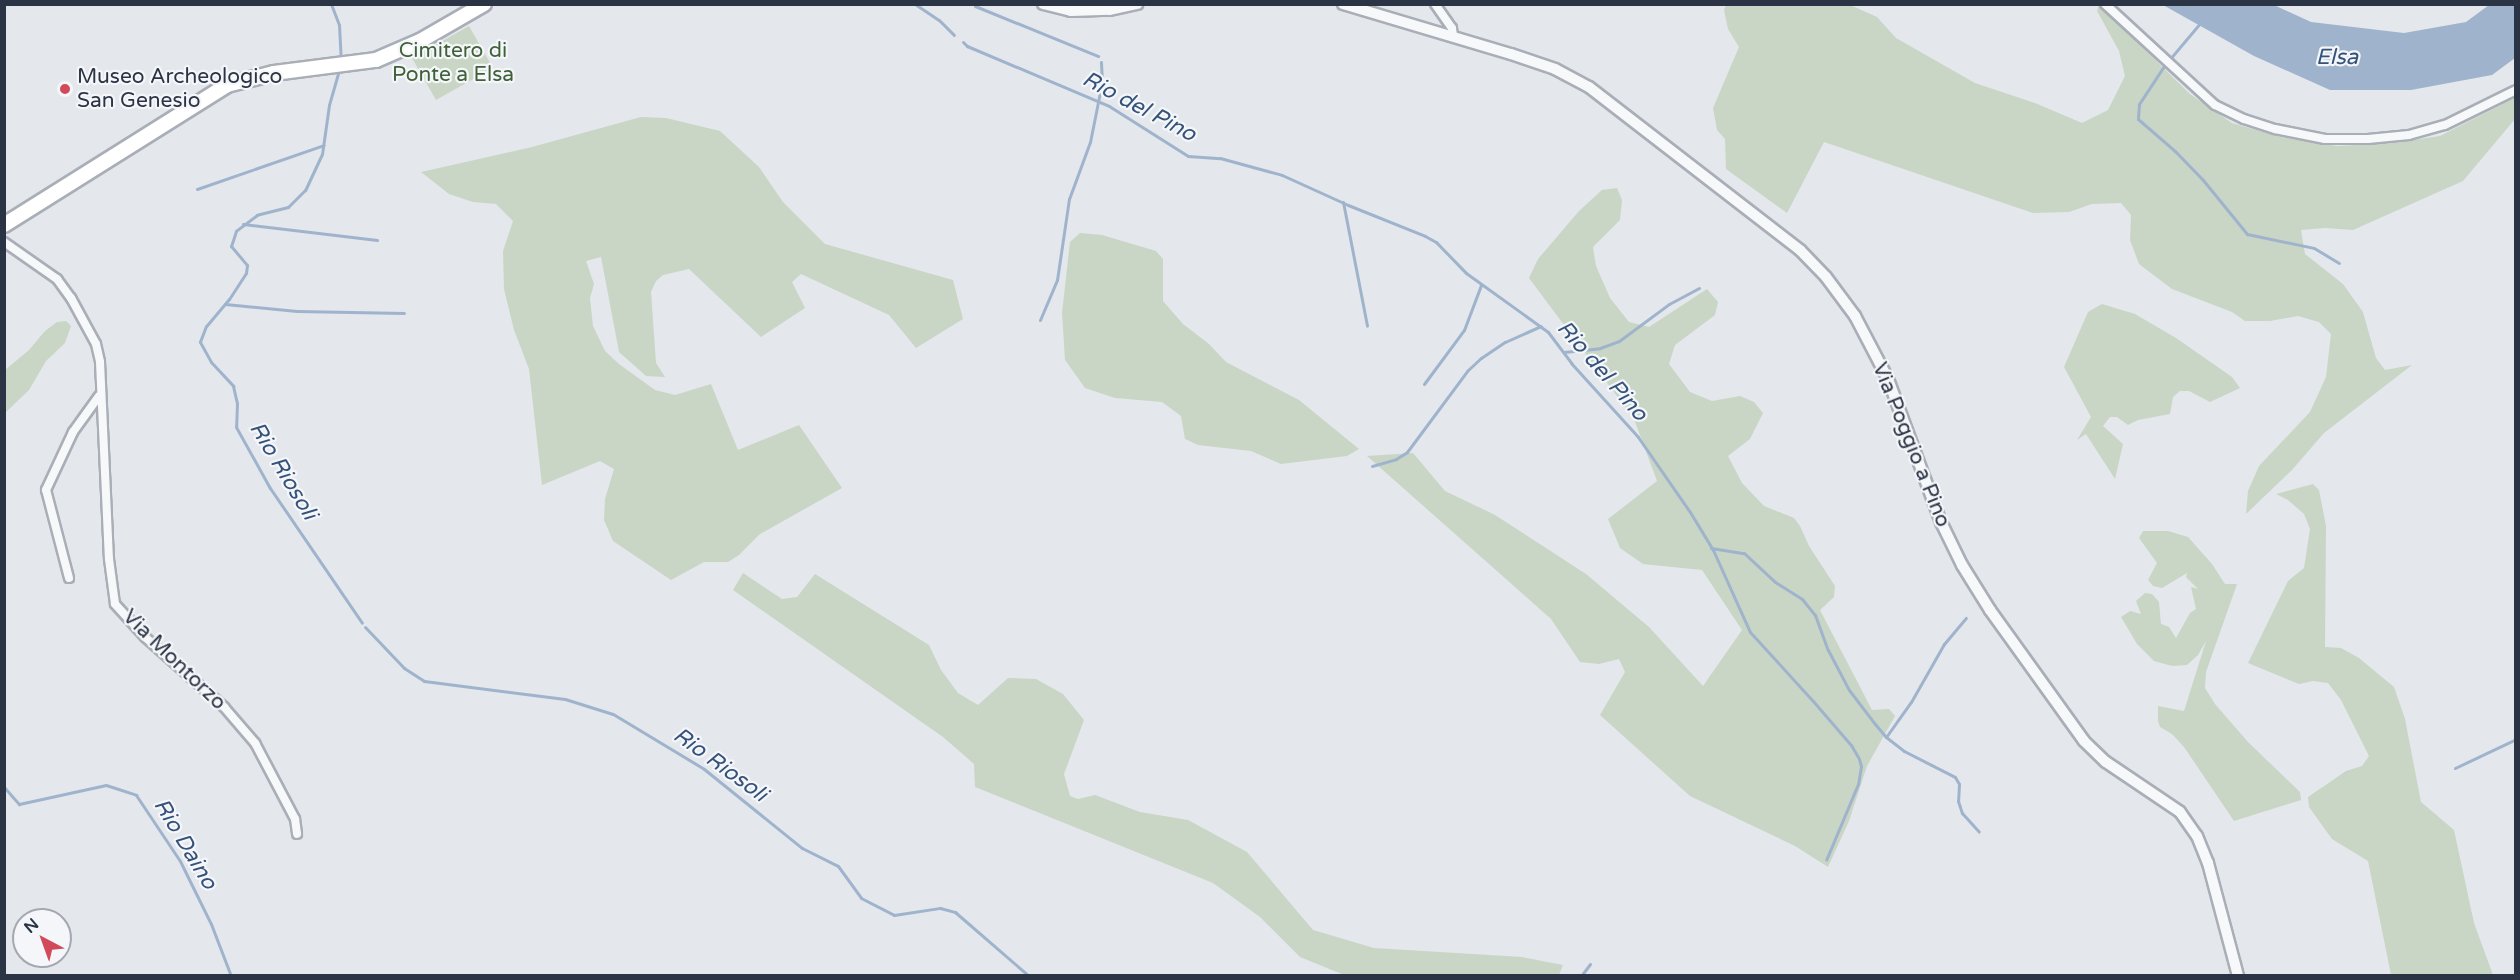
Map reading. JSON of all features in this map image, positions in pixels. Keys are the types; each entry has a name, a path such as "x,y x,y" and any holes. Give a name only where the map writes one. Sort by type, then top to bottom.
{"main road":[{"path":"4,225 220,89 254,76 376,60 405,48 484,4"}],"street":[{"path":"1043,4 1071,11 1109,10 1137,4"},
{"name":"Via Poggio a Pino","path":"1344,4 1555,69 1590,87 1800,250 1826,277 1855,316 1888,379 1941,522 1962,566 1990,610 2084,741 2106,762 2180,813 2197,836 2208,863 2238,975"},
{"path":"1435,4 1452,28 1453,36"},
{"path":"2105,4 2215,105 2244,119 2275,129 2325,139 2368,140 2409,135 2445,125 2516,90"},
{"name":"Via Montorzo","path":"4,242 57,279 71,298 96,344 99,362 109,559 115,604 145,638 224,707 255,743 295,819 297,834"},
{"path":"69,578 46,490 72,432 99,396"}],"green space":[{"path":"1848,4 1877,17 1896,38 1975,83 2035,103 2082,123 2108,110 2125,76 2119,51 2097,11 2099,5 2190,94 2232,123 2281,137 2337,146 2393,143 2440,136 2515,98 2515,119 2463,181 2353,230 2325,228 2301,230 2305,254 2343,284 2363,312 2376,358 2385,370 2412,365 2324,433 2292,470 2246,514 2248,491 2259,466 2310,412 2326,377 2331,334 2319,322 2298,316 2270,321 2245,321 2232,312 2172,289 2139,264 2130,240 2131,215 2121,203 2092,204 2069,212 2033,213 1824,142 1787,213 1726,169 1725,139 1717,130 1713,108 1739,47 1728,29 1724,10 1726,5"},
{"name":"Cimitero di Ponte a Elsa","path":"469,26 493,68 436,100 412,58"},
{"path":"641,117 666,118 720,131 759,167 783,202 825,244 953,280 963,319 916,348 889,315 801,274 792,282 805,308 761,337 689,269 663,275 656,281 651,292 656,363 665,377 646,376 619,352 601,257 586,261 594,284 590,298 593,326 605,351 619,364 655,390 675,395 711,384 738,450 799,425 842,488 760,534 739,555 728,562 704,562 671,580 613,541 604,520 605,499 614,469 600,461 542,485 529,369 514,330 504,289 503,251 513,221 496,204 473,202 449,194 421,172 532,147"},
{"path":"1617,188 1622,200 1620,220 1593,247 1596,266 1610,298 1629,322 1649,327 1707,289 1718,302 1715,315 1675,345 1669,364 1690,392 1712,401 1740,396 1754,402 1763,413 1750,439 1728,456 1742,483 1764,506 1794,518 1800,526 1809,546 1835,586 1834,597 1820,610 1872,710 1889,709 1895,716 1867,766 1849,821 1828,867 1795,846 1690,796 1600,715 1625,672 1619,659 1599,664 1580,662 1551,619 1367,456 1413,453 1445,491 1495,515 1586,574 1649,627 1703,686 1742,630 1702,570 1643,564 1620,548 1608,519 1657,481 1634,419 1529,278 1538,259 1579,211 1602,190"},
{"path":"1080,233 1102,235 1156,251 1163,259 1163,301 1183,324 1209,344 1226,362 1299,400 1359,449 1347,456 1281,464 1251,451 1198,445 1185,439 1181,416 1162,402 1115,398 1085,388 1065,360 1062,313 1070,242"},
{"path":"2102,304 2135,314 2176,338 2232,377 2240,388 2210,402 2189,391 2180,391 2173,397 2170,414 2138,420 2128,425 2117,417 2110,417 2103,426 2123,444 2115,479 2086,434 2077,440 2091,417 2064,367 2088,312"},
{"path":"66,321 71,326 65,343 46,361 29,390 5,413 5,370 29,350 45,331 57,322"},
{"path":"2313,484 2319,490 2326,526 2325,647 2341,648 2359,658 2394,687 2405,719 2421,802 2454,830 2474,923 2493,975 2391,975 2368,861 2332,839 2309,807 2308,797 2346,771 2362,766 2369,756 2341,700 2328,683 2313,681 2299,684 2248,663 2288,581 2304,568 2310,529 2304,514 2288,500 2276,494"},
{"path":"2143,531 2168,531 2188,537 2212,564 2225,584 2237,584 2206,672 2205,688 2215,704 2248,742 2300,792 2301,800 2234,821 2184,747 2172,734 2160,727 2158,706 2184,711 2206,641 2198,655 2187,665 2172,666 2154,661 2137,644 2121,617 2130,611 2141,614 2136,601 2145,593 2152,594 2159,602 2161,624 2169,627 2176,638 2190,613 2196,609 2191,587 2198,589 2186,577 2187,573 2162,588 2153,586 2148,580 2157,563 2139,538"},
{"path":"743,573 782,599 797,597 815,574 929,645 941,670 958,693 978,705 1008,678 1036,679 1063,694 1084,720 1064,774 1070,796 1078,799 1095,795 1140,812 1188,820 1247,852 1313,930 1374,948 1522,957 1563,965 1559,975 1344,975 1300,957 1260,917 1213,883 975,787 974,764 943,737 733,590"}],"water":[{"name":"Elsa","path":"2163,5 2274,5 2311,22 2404,33 2466,22 2489,5 2515,5 2515,58 2492,75 2411,90 2330,90 2254,56"}],"waterway":[{"name":"Rio Riosoli","path":"331,4 339,25 341,61"},
{"name":"Rio del Pino","path":"873,4 886,4"},
{"name":"Rio del Pino","path":"915,4 939,20 954,35"},
{"path":"975,6 1098,56"},
{"path":"2201,22 2164,66 2139,104 2138,119 2175,151 2203,180 2247,234 2314,248 2339,263"},
{"name":"Rio del Pino","path":"963,42 967,46 1109,106 1188,156 1220,158 1282,175 1425,236 1436,242 1466,273 1548,332 1571,363 1638,437 1690,512 1713,550 1750,632 1851,745 1859,759 1861,766 1858,784 1826,860"},
{"path":"1040,320 1057,280 1069,199 1090,142 1102,82 1101,62"},
{"name":"Rio Riosoli","path":"339,70 329,105 322,154 305,190 288,207 257,215 236,231 231,246 247,265 246,273 229,299 206,326 200,342 211,362 233,386 237,403 236,427 270,488 362,623"},
{"path":"197,189 324,145"},
{"path":"1343,202 1367,326"},
{"path":"243,224 377,240"},
{"path":"1424,384 1464,330 1481,285"},
{"path":"1564,352 1600,348 1619,341 1669,304 1699,288"},
{"path":"225,304 297,311 404,313"},
{"path":"1372,466 1396,459 1407,452 1468,370 1481,358 1505,342 1541,326"},
{"name":"Rio del Pino","path":"1711,548 1744,553 1775,582 1802,599 1815,615 1828,650 1849,690 1886,737 1904,751 1955,777 1959,784 1958,801 1962,813 1979,832"},
{"path":"1886,737 1911,702 1944,644 1966,618"},
{"name":"Rio Riosoli","path":"365,627 404,668 424,681 565,699 613,714 704,769 802,848 838,866 861,898 894,915 940,908 955,912 1029,976"},
{"path":"2455,768 2516,739"},
{"name":"Rio Daino","path":"4,787 19,804 106,785 136,795 180,861 211,924 231,976"},
{"path":"1581,976 1590,964"}],"place":[{"name":"Museo Archeologico San Genesio","path":"65,89"}]}
